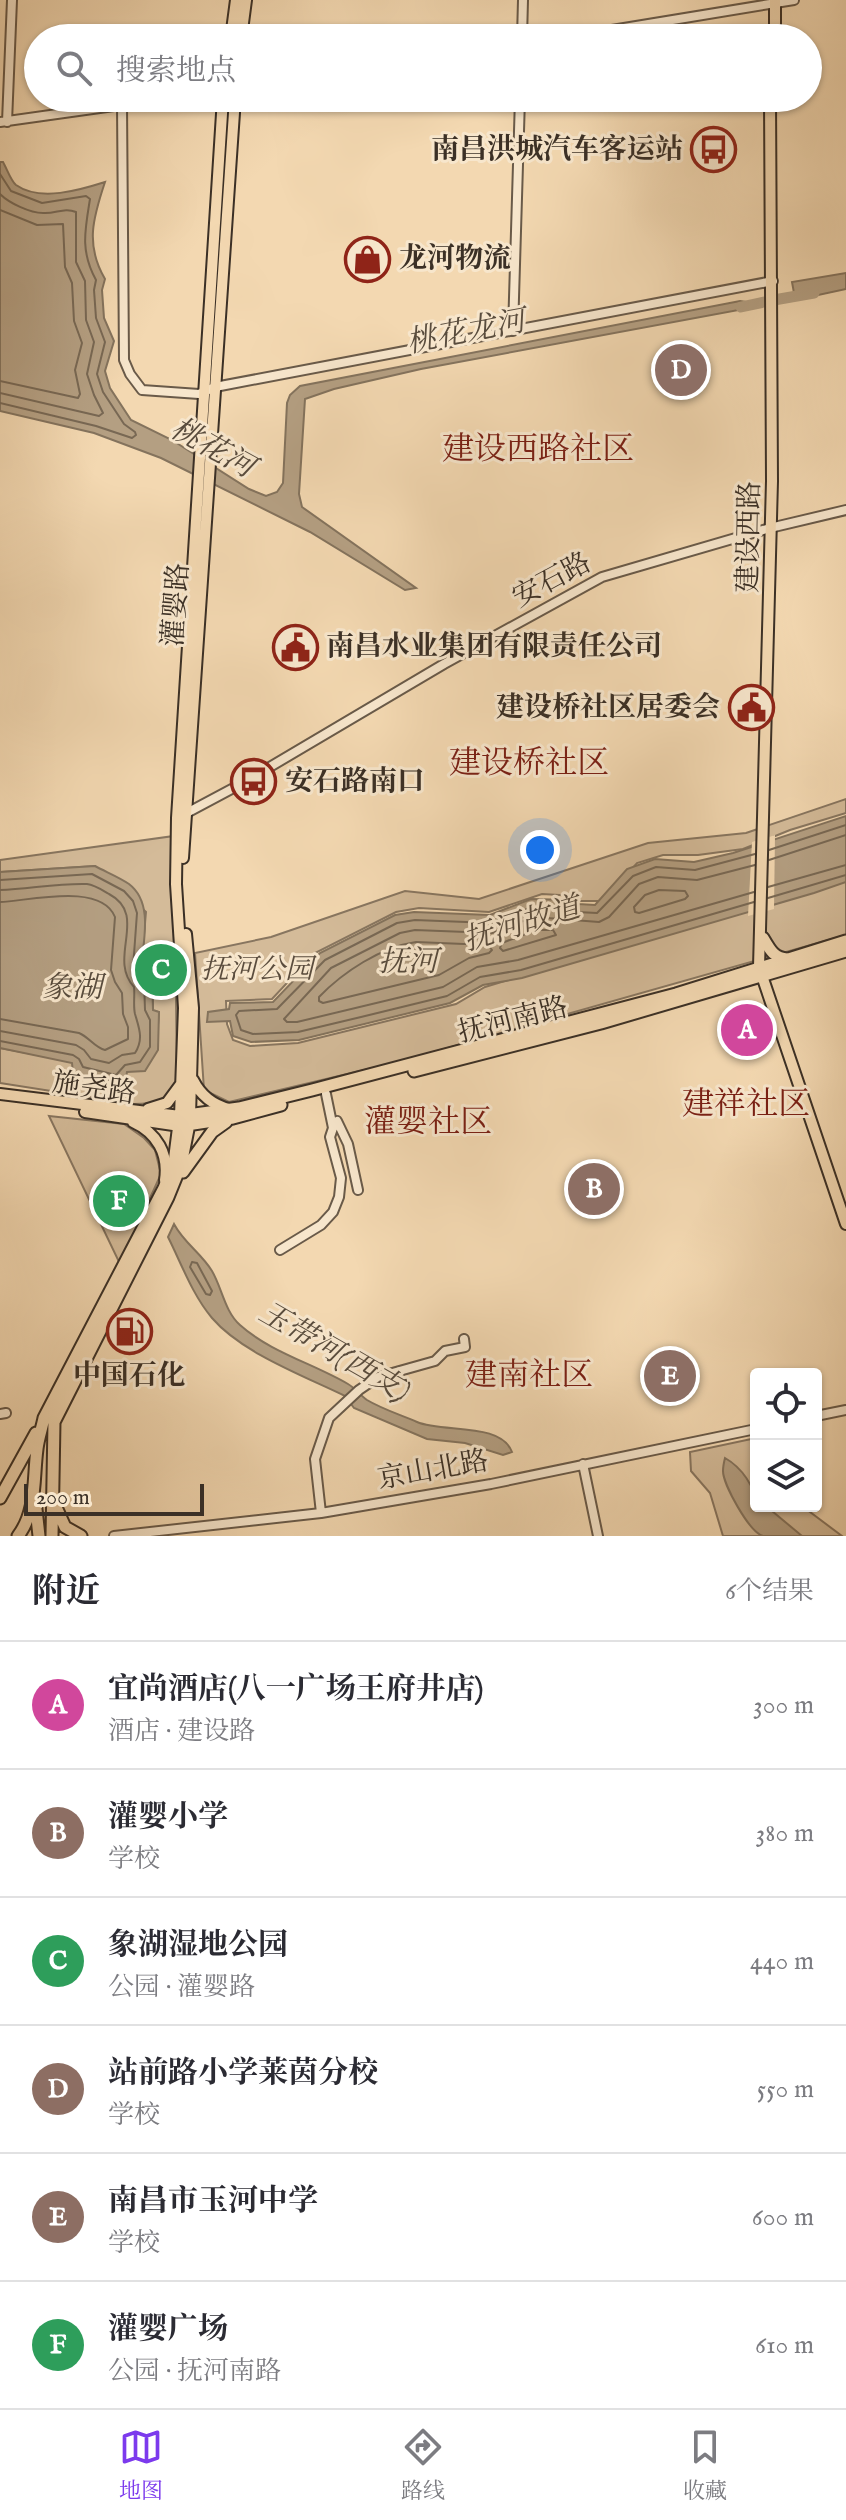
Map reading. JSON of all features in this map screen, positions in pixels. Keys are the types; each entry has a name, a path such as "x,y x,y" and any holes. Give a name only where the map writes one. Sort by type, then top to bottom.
{"highway":[{"path":"761,938 778,958 788,959"},
{"name":"抚河南路","path":"185,1121 328,1093 601,1023 846,941"},
{"name":"抚河南路","path":"233,1114 846,951"},
{"path":"52,1536 54,1422 166,1192 206,1139 233,1114"},
{"path":"0,1498 181,1165 185,1121"},
{"path":"18,1536 26,1525 34,1491 37,1449 44,1418"},
{"path":"34,1491 39,1536"},
{"path":"51,1491 58,1516 65,1527 81,1536"}],"main road":[{"path":"233,24 236,0"},
{"path":"243,24 246,0"},
{"path":"773,2 773,24"},
{"name":"灌婴路","path":"204,489 210,473 210,389 222,112"},
{"name":"灌婴路","path":"185,1121 184,995 176,884 204,489 200,464 210,389 234,112"},
{"name":"建设西路","path":"772,112 772,527 761,938 763,971 846,1224"},
{"path":"124,1114 167,1103 187,1080 210,1101 233,1114"},
{"name":"施尧路","path":"0,1097 185,1121"},
{"path":"124,1114 148,1131 163,1151 166,1192"}],"street":[{"path":"12,0 3,122 73,112"},
{"path":"522,24 523,0"},
{"path":"645,24 794,0"},
{"path":"122,112 124,360 142,390 199,394 210,389 771,281"},
{"path":"513,331 520,112"},
{"name":"安石路","path":"181,816 602,577 772,527 846,510"},
{"path":"328,1093 338,1126 348,1144 358,1190"},
{"path":"280,1250 321,1225 333,1212 339,1197 341,1178 330,1137 333,1128 328,1093"},
{"path":"321,1513 315,1459 329,1418 378,1377 435,1361 445,1351 465,1347 464,1339"},
{"path":"822,1415 846,1410"},
{"name":"京山北路","path":"114,1536 321,1513 491,1484 750,1430"},
{"path":"583,1464 598,1536"}],"green space":[{"name":"抚河公园","path":"846,799 846,813 790,830 743,849 698,855 663,855 637,863 603,901 580,901 577,896 542,894 489,912 419,908 396,912 315,953 272,999 226,1001 227,1024 233,1040 250,1046 298,1043 456,1004 485,987 846,878 846,935 398,1062 229,1102 204,1090 195,953 271,937 405,891 479,899 648,843 746,833"},
{"path":"174,836 177,1082 173,1088 159,1100 134,1104 0,1083 0,1048 127,1072 158,1025 159,1012 153,1011 152,971 141,969 146,912 95,866 0,872 0,860"},
{"path":"49,1116 124,1124 155,1150 161,1174 120,1264"},
{"path":"750,1439 750,1512 810,1512 842,1536 723,1536 710,1493 691,1471 690,1452"}],"water":[{"path":"0,162 3,162 16,185 37,193 60,193 105,182 94,220 93,243 105,279 102,290 104,318 114,341 105,371 110,388 131,420 172,440 249,489 266,496 277,492 283,483 287,403 290,395 300,386 740,301 765,305 421,369 334,389 305,399 299,494 302,507 416,588 405,590 310,532 161,458 94,433 0,411"},
{"path":"846,273 846,289 809,297 794,293 792,282"},
{"name":"抚河","path":"846,816 846,882 814,893 522,978 483,985 450,1003 299,1040 251,1042 233,1036 230,1021 207,1022 208,1012 229,1009 230,1003 273,1002 320,953 395,915 414,912 490,915 531,899 573,900 578,904 595,905 627,869 655,859 694,862 733,853"},
{"name":"象湖","path":"95,866 129,884 142,902 145,935 141,969 152,971 153,1010 159,1012 158,1050 145,1071 127,1072 125,1083 73,1074 72,1063 0,1048 0,872"},
{"path":"174,1224 212,1271 235,1320 252,1334 348,1384 379,1406 428,1425 496,1436 512,1452 503,1455 465,1443 427,1439 354,1408 345,1396 256,1353 225,1331 205,1309 168,1237"},
{"path":"725,1458 746,1478 750,1486 750,1512 773,1512 802,1536 763,1536 757,1533 738,1507 723,1471"}],"pier":[{"path":"775,835 774,909 748,916 752,842"}],"waterway":[{"name":"桃花龙河","path":"774,300 814,293"},
{"name":"桃花龙河","path":"741,307 764,302"}],"place":[{"name":"南昌洪城汽车客运站","path":"714,150"},
{"name":"龙河物流","path":"368,259"},
{"name":"站前路小学莱茵分校","path":"681,370"},
{"name":"南昌水业集团有限责任公司","path":"295,647"},
{"name":"建设桥社区居委会","path":"751,708"},
{"name":"安石路南口","path":"254,782"},
{"name":"象湖湿地公园","path":"161,970"},
{"name":"宜尚酒店(八一广场王府井店)","path":"747,1030"},
{"name":"灌婴小学","path":"594,1189"},
{"name":"灌婴广场","path":"119,1201"},
{"name":"中国石化","path":"129,1332"},
{"name":"南昌市玉河中学","path":"670,1376"}],"district":[{"name":"建设西路社区","path":"538,450"},
{"name":"建设桥社区","path":"529,764"},
{"name":"建祥社区","path":"746,1105"},
{"name":"灌婴社区","path":"428,1123"},
{"name":"建南社区","path":"529,1376"}],"water label":[{"name":"桃花河","path":"212,449"},
{"name":"抚河故道","path":"522,925"},
{"name":"玉带河(西支)","path":"334,1353"}]}
